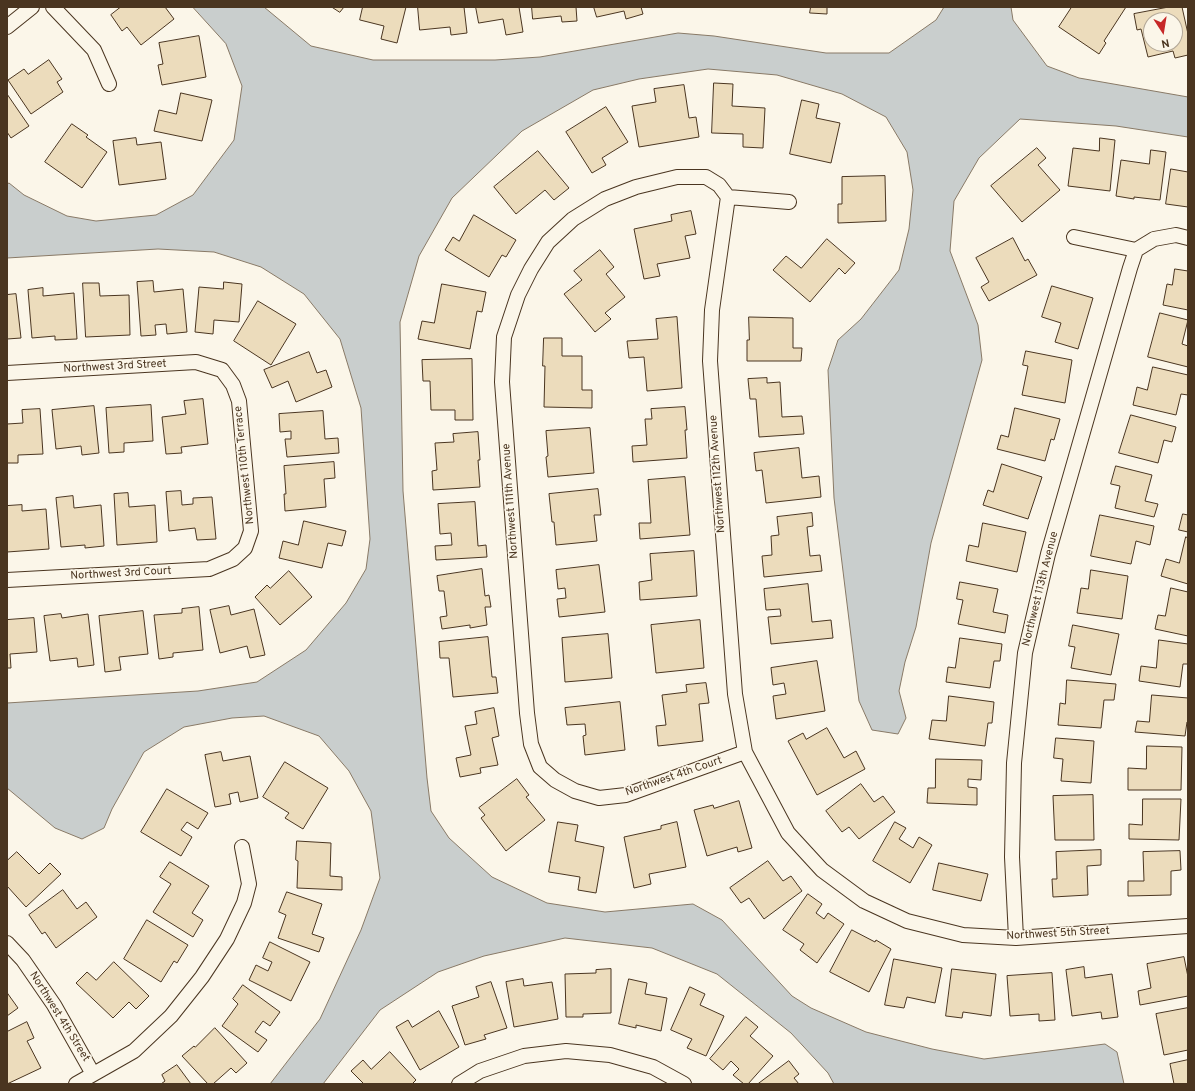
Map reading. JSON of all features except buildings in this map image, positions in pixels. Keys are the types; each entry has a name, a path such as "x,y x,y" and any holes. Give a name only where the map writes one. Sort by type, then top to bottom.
{"street":[{"path":"7,27 32,7"},
{"path":"53,7 94,50 109,84"},
{"name":"Northwest 111th Avenue","path":"540,767 531,744 527,713 502,382 504,337 518,295 531,269 548,242 573,219 605,199 636,187 677,176 706,177 719,185 728,197"},
{"path":"728,197 789,202"},
{"name":"Northwest 112th Avenue","path":"728,197 712,310 710,361 735,694 745,752"},
{"path":"1074,237 1136,250 1154,239 1176,236 1188,238"},
{"name":"Northwest 113th Avenue","path":"1016,938 1012,857 1014,763 1025,653 1048,554 1136,250"},
{"name":"Northwest 3rd Street","path":"7,373 196,362 222,370"},
{"name":"Northwest 110th Terrace","path":"222,370 233,385 238,401 251,531 244,548 233,559"},
{"name":"Northwest 3rd Court","path":"7,580 209,569 233,559"},
{"name":"Northwest 4th Court","path":"540,767 555,780 575,791 599,798 626,795 745,752"},
{"name":"Northwest 5th Street","path":"745,752 788,833 822,870 864,901 907,921 963,935 1016,938 1188,926"},
{"path":"76,1084 134,1051 171,1016 202,977 227,939 244,903 249,884 242,847"},
{"name":"Northwest 4th Street","path":"7,943 23,960 54,1005 94,1074"},
{"path":"459,1084 480,1071 524,1056 566,1051 610,1055 653,1067 684,1084"}],"shaded area":[{"path":"193,7 264,7 311,46 373,60 495,60 540,57 678,33 714,36 826,53 889,53 936,20 944,7 1011,7 1013,20 1047,66 1079,78 1188,97 1188,137 1116,126 1020,119 979,158 954,201 950,251 978,325 982,360 931,543 916,627 905,662 899,691 906,718 898,734 872,730 859,701 834,498 828,370 838,340 861,319 899,270 909,229 913,190 907,152 886,117 842,94 777,75 708,69 639,79 593,90 522,131 452,198 419,256 400,322 403,491 427,778 431,811 449,838 492,877 547,903 605,912 693,904 722,920 792,996 811,1008 866,1032 932,1049 984,1059 1105,1044 1117,1052 1124,1084 834,1084 828,1073 791,1033 717,974 652,948 565,938 484,956 438,972 380,1010 323,1084 270,1084 320,1019 361,930 380,878 371,811 349,771 319,736 264,716 232,718 184,727 144,752 112,809 104,828 82,839 55,828 7,788 7,703 198,691 257,682 306,650 346,603 366,569 370,539 361,408 340,339 304,294 261,267 214,252 158,249 7,258 7,184 9,183 24,195 67,216 96,221 156,215 193,195 234,140 242,86 226,44"}]}
